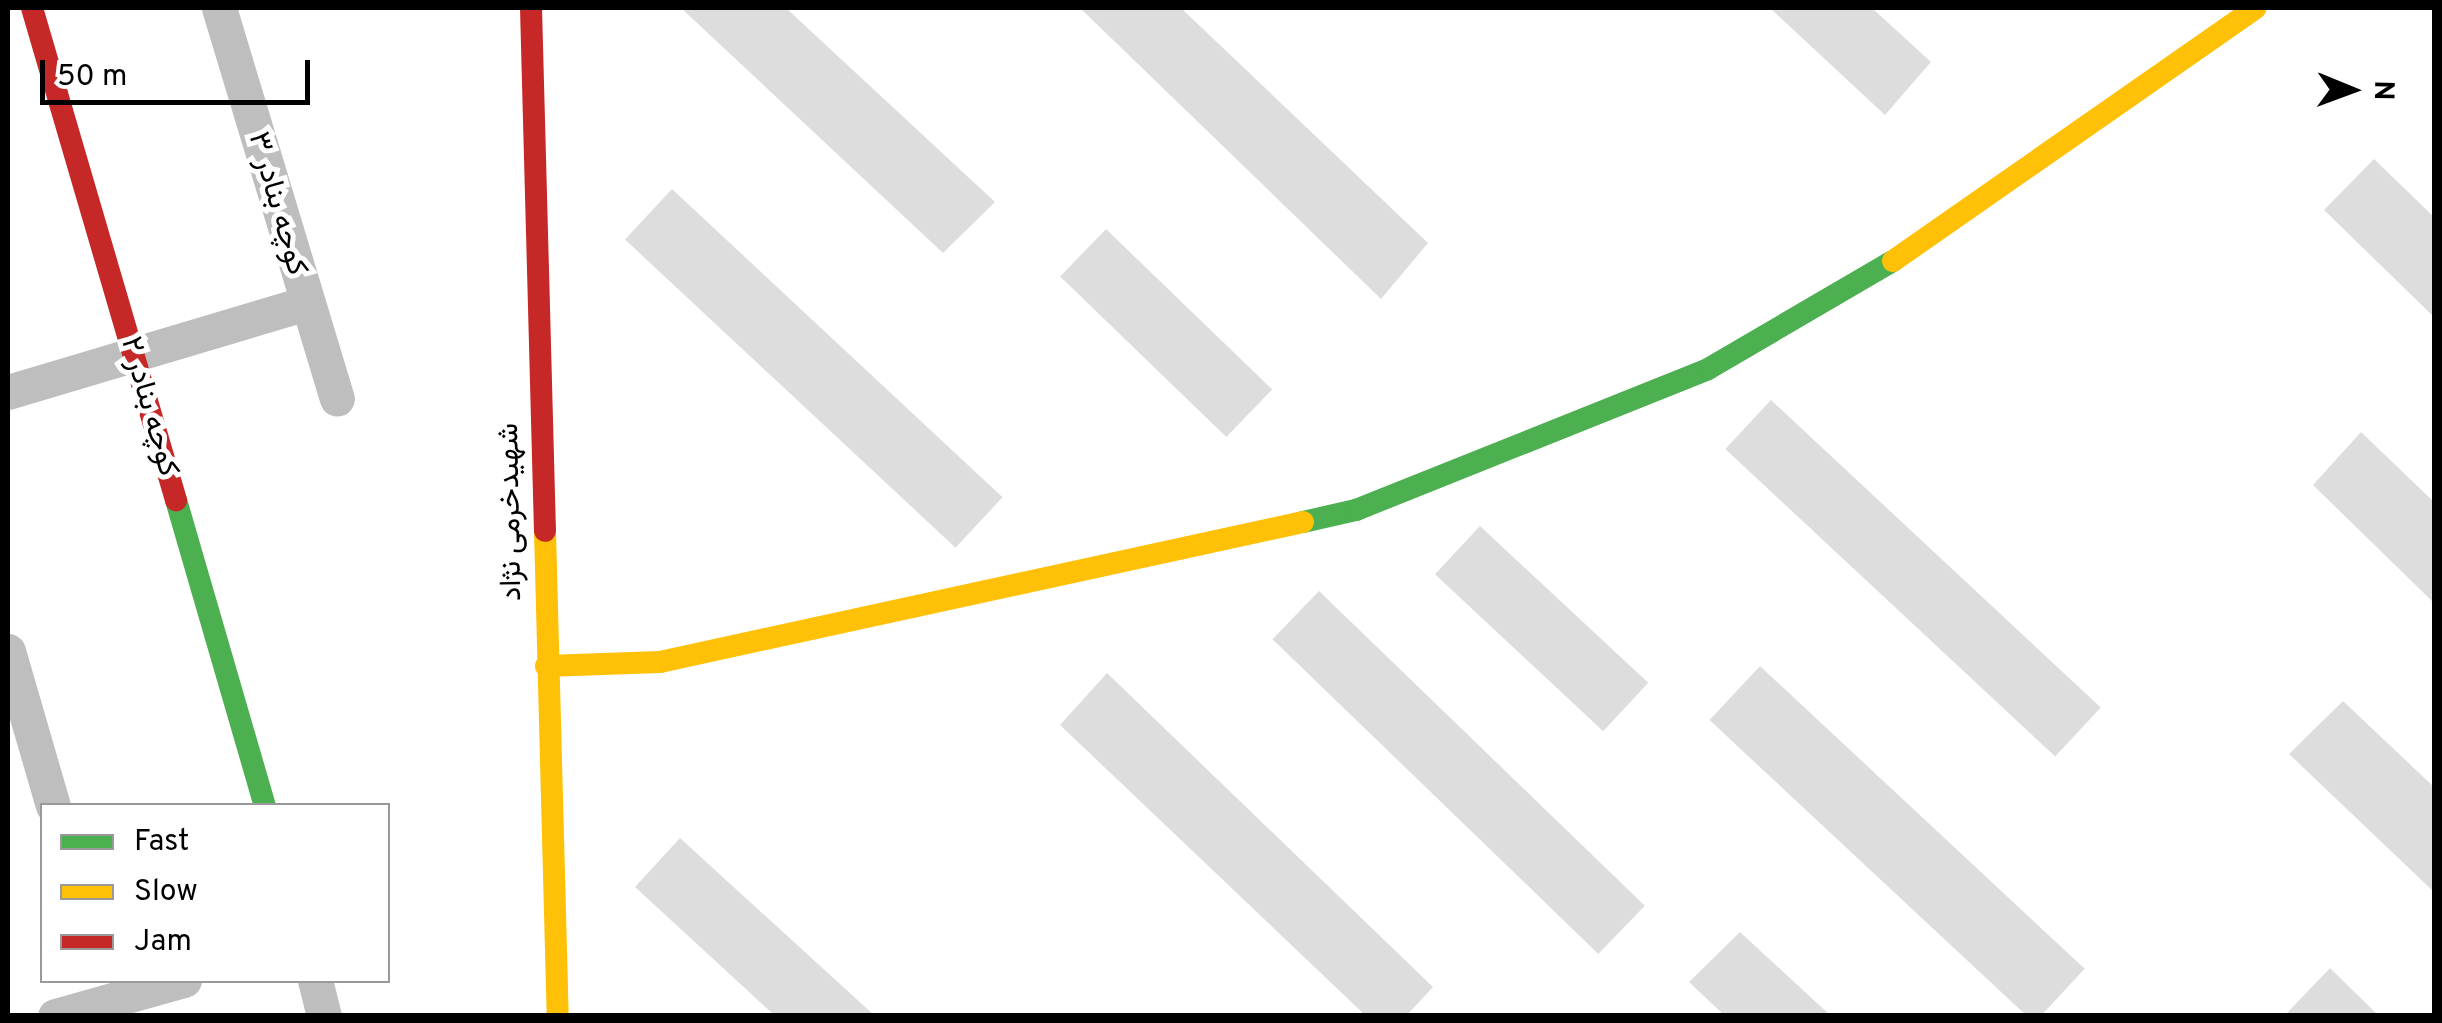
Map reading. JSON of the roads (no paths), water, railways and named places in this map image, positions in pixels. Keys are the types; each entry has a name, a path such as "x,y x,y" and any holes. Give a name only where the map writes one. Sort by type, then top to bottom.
{"street":[{"name":"کوچه بنادر ۲","path":"32,8 263,803"},
{"name":"کوچه بنادر ۳","path":"219,8 304,304 338,399"},
{"name":"شهیدخرمی نژاد","path":"531,8 558,1016"},
{"path":"546,666 660,662 1356,510 1708,369 1957,224 2255,8"},
{"path":"8,392 304,304"},
{"path":"8,651 52,803"},
{"path":"55,1016 172,983"},
{"path":"316,983 324,1016"}]}
